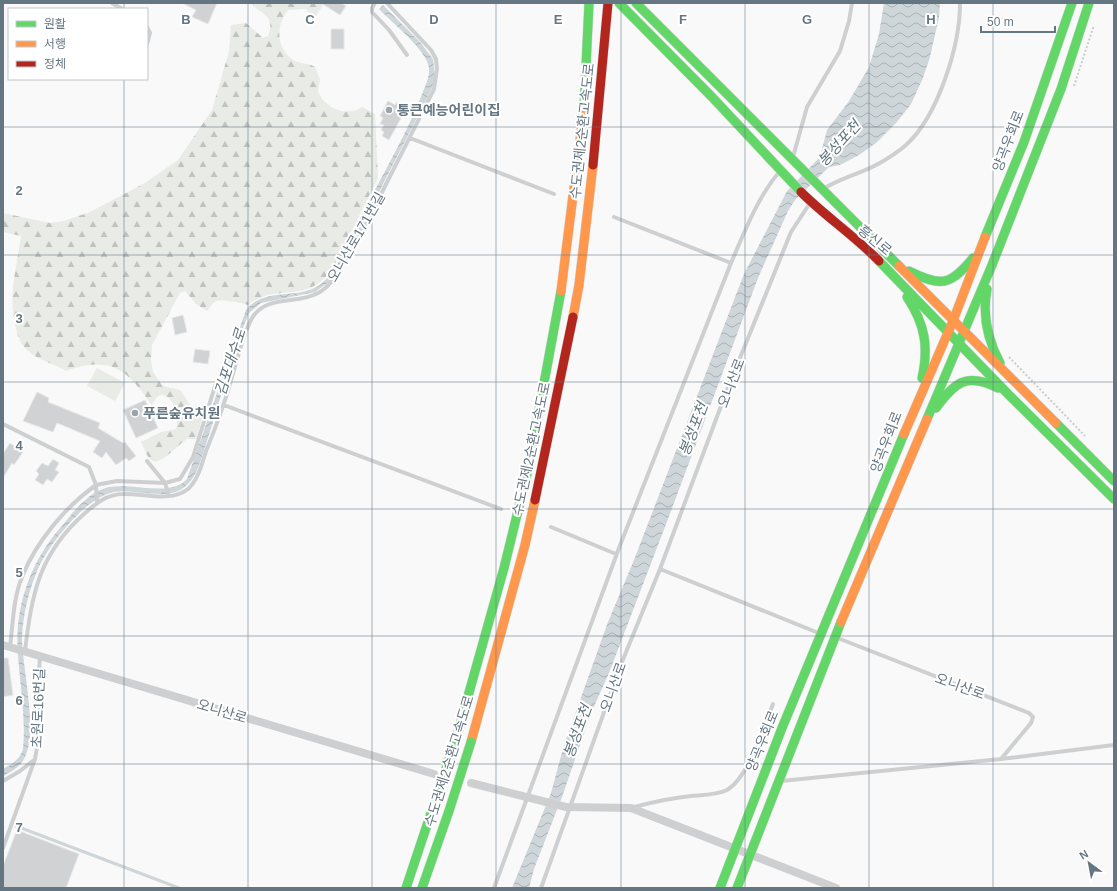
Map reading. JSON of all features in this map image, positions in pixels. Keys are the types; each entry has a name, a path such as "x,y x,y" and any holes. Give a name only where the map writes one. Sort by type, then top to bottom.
{"main road":[{"name":"수도권제2순환고속도로","path":"422,888 449,811 470,742 525,545 552,420 579,285 608,3"},
{"name":"흥신로","path":"618,3 707,93 781,172 843,232 865,247 1008,394 1114,498"},
{"name":"흥신로","path":"636,3 1114,481"},
{"name":"양곡우회로","path":"720,888 821,634 884,485 916,404 953,321 979,250 1024,142 1072,3"},
{"name":"양곡우회로","path":"737,888 835,637 992,265 1061,89 1089,3"},
{"name":"수도권제2순환고속도로","path":"406,888 456,739 504,568 528,470 563,281 583,123 589,7"},
{"path":"899,266 929,282 938,283 952,280 960,275 979,250"},
{"path":"992,265 984,300 986,329 992,348 1009,377"},
{"path":"890,272 915,308 923,325 927,342 926,362 916,404"},
{"path":"924,424 954,384 965,379 977,379 991,384 1008,394"}],"street":[{"name":"오니산로","path":"8,646 40,657 434,774"},
{"path":"471,783 569,807 631,808 836,888"}],"lane":[{"path":"375,3 372,8 372,12 389,30 407,55"},
{"name":"오니산로171번길","path":"24,651 34,592 50,553 74,523 97,501 111,495 122,494 169,496 178,494 187,489 194,482 224,405 247,329 255,314 268,304 312,296 323,290 334,279 371,214 434,89 437,78 436,59 431,50 387,3"},
{"path":"793,161 807,106 840,51 849,21 852,3"},
{"path":"820,187 878,164 906,146 921,127 951,66 956,43 960,3"},
{"path":"148,29 150,32 148,42"},
{"path":"410,138 554,194"},
{"path":"494,888 529,797 616,554 731,263 750,218 767,186 781,172"},
{"name":"오니산로","path":"541,888 622,662 660,569 771,280 792,232 809,199"},
{"path":"614,217 731,263"},
{"path":"96,487 123,480 165,483 180,478 188,467 215,386"},
{"path":"224,405 501,509"},
{"path":"3,424 89,467 96,487 97,501"},
{"path":"147,461 165,483 169,496"},
{"name":"오니산로","path":"8,646 16,597 22,578 31,559 62,517 81,497 96,487"},
{"path":"551,527 616,554"},
{"path":"660,569 821,634"},
{"name":"오니산로","path":"835,637 1029,713 1033,717 1031,723 1001,759"},
{"name":"초원로16번길","path":"3,848 20,806 35,759 39,736 40,714 38,684 40,657"},
{"path":"631,808 660,800 714,794 726,791 735,784 753,756 773,704"},
{"path":"778,781 1001,759 1114,745"},
{"name":"초원로16번길","path":"3,781 20,771 35,759"}],"path":[{"path":"1074,87 1094,22"},
{"path":"1008,356 1088,439"}],"green space":[{"path":"250,3 324,3 314,20 306,9 288,10 279,30 281,44 284,51 295,61 315,67 320,79 318,91 325,102 337,110 350,112 362,107 375,114 378,178 333,268 323,280 312,287 302,291 259,298 248,305 222,300 216,301 207,311 196,304 185,291 180,293 152,345 151,360 153,372 163,386 180,390 194,410 203,415 196,439 187,439 161,460 153,461 147,455 141,442 161,432 176,429 176,413 174,405 170,400 161,395 156,398 152,406 135,383 117,369 95,365 82,366 66,371 30,353 22,343 15,324 12,302 21,236 3,232 3,213 50,223 64,221 90,212 145,183 178,160 212,110 229,51 231,25 246,23 263,38 268,36 270,29 269,19"},
{"path":"97,368 125,383 115,401 87,386"}],"water":[{"name":"봉성포천","path":"884,3 940,3 939,17 930,57 923,78 911,104 897,122 876,143 859,155 840,165 829,167 795,200 788,211 758,278 609,673 591,713 562,797 534,869 529,888 512,888 551,793 564,745 608,622 634,560 744,274 787,191 820,157 827,130 849,101 869,67 879,34"},
{"name":"김포대수로","path":"383,5 420,42 433,59 435,76 432,88 358,233 340,266 329,282 315,292 261,303 249,313 231,360 197,470 191,481 179,490 171,493 152,494 123,491 114,492 103,496 81,512 70,523 59,535 43,559 29,594 25,611 22,637 30,717 28,747 24,759 18,767 3,776 3,769 18,758 23,749 23,714 17,637 26,586 41,555 69,517 94,493 110,487 121,486 158,489 169,488 179,485 187,479 246,310 263,298 303,292 312,289 321,284 328,277 346,250 364,211 403,137 425,86 429,68 427,61 416,45 379,9"}],"building":[{"path":"182,3 217,3 208,24 192,17 196,10"},
{"path":"321,3 341,3 346,6 340,15"},
{"path":"331,29 344,29 344,49 331,49"},
{"path":"388,101 395,105 397,102 407,107 389,140 382,136 384,132 381,130 384,125 380,124 383,118 380,116"},
{"path":"183,315 187,332 175,335 172,318"},
{"path":"195,349 210,351 208,364 193,362"},
{"path":"37,392 49,398 48,402 100,423 98,428 123,443 125,442 136,456 129,461 126,458 116,465 106,452 102,458 93,452 100,441 57,423 53,432 23,421"},
{"path":"145,400 158,428 136,438 123,410"},
{"path":"10,443 23,452 14,465 12,463 3,478 3,454"},
{"path":"53,459 59,463 55,470 59,472 52,482 47,479 43,485 35,480 39,474 36,471 42,463 48,466"},
{"path":"3,658 8,658 13,695 3,697"},
{"path":"17,830 79,854 66,888 3,888 3,866"}],"waterway":[{"path":"16,826 179,888"}],"traffic: fast":[{"path":"584,108 589,3"},
{"path":"619,3 712,97 801,192"},
{"path":"636,3 899,266"},
{"path":"985,237 1024,142 1072,3"},
{"path":"927,419 992,265 1061,89 1089,3"},
{"path":"909,271 929,280 944,281 951,279 958,274 973,258"},
{"path":"879,261 1008,394 1114,499"},
{"path":"987,289 985,318 989,336 1000,363"},
{"path":"456,739 504,568 528,470 561,291"},
{"path":"907,297 922,326 924,336 925,356 922,378"},
{"path":"936,408 949,392 962,382 970,380 978,381 998,388"},
{"path":"1056,423 1114,481"},
{"path":"720,888 782,728 904,434"},
{"path":"737,888 841,622"},
{"path":"433,807 456,739"},
{"path":"449,811 471,742"},
{"path":"406,888 433,807"},
{"path":"422,888 449,811"}],"traffic: slow":[{"path":"561,291 584,108"},
{"path":"573,317 579,285 593,165"},
{"path":"904,434 953,321 985,237"},
{"path":"899,266 1056,423"},
{"path":"841,622 927,419"},
{"path":"471,742 525,545 535,500"}],"traffic: jam":[{"path":"593,165 608,3"},
{"path":"801,192 879,261"},
{"path":"535,500 573,317"}],"place":[{"name":"통큰예능어린이집","path":"389,110"},
{"name":"푸른숲유치원","path":"135,413"}]}
